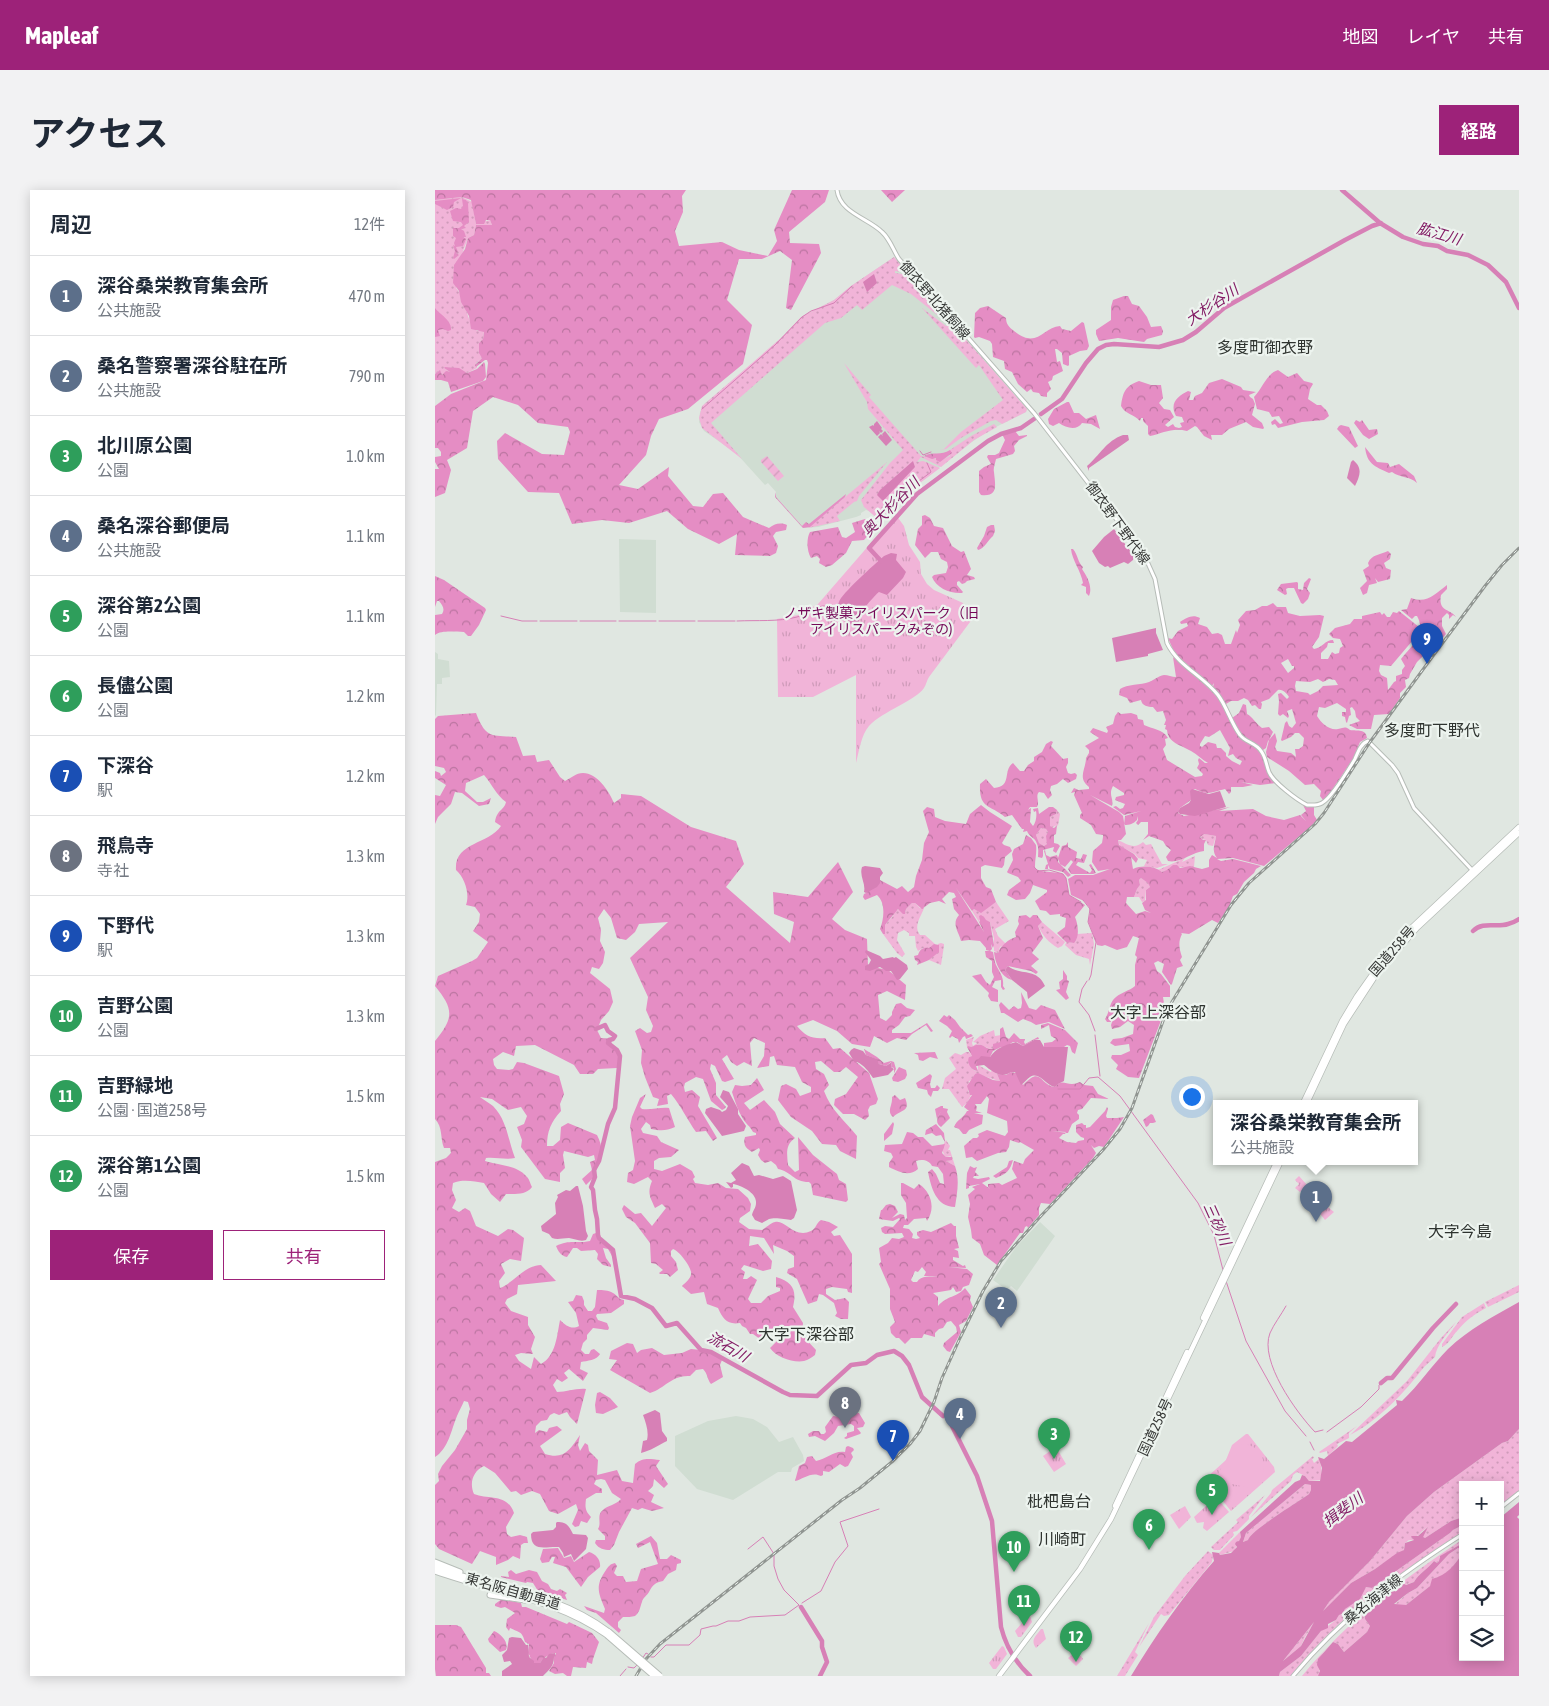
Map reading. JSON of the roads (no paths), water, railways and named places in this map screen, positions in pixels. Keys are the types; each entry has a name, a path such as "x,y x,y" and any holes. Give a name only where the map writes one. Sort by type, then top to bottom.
{"highway":[{"name":"国道258号","path":"1308,1100 1347,1019 1376,974 1405,940 1519,827"},
{"name":"国道258号","path":"1304,1100 1342,1021 1373,972 1393,947 1409,930 1519,833"},
{"name":"国道258号","path":"995,1676 1081,1569 1118,1507 1275,1165"},
{"name":"国道258号","path":"1225,1276 1279,1165"},
{"path":"435,1562 493,1584"},
{"name":"東名阪自動車道","path":"435,1566 533,1594 566,1606 592,1620 655,1676"},
{"name":"東名阪自動車道","path":"435,1571 564,1610 608,1634 660,1676"},
{"path":"490,1595 529,1600 564,1610"},
{"name":"国道258号","path":"999,1676 1047,1611"}],"main road":[{"name":"御衣野北猪飼線","path":"837,190 843,205 884,233 899,259 1034,413"},
{"name":"御衣野下野代線","path":"1034,413 1146,559 1155,579 1167,642 1174,656 1222,700 1238,733 1243,739 1262,751 1273,778 1301,802 1313,805 1322,803 1328,799 1363,743 1365,741 1371,742 1392,765 1414,808 1474,872"},
{"path":"1504,1505 1519,1493"},
{"name":"桑名海津線","path":"1293,1676 1355,1612 1389,1583 1459,1537"}],"water":[{"path":"874,274 877,283 867,292 863,282"},
{"path":"877,421 883,431 881,433 879,431 880,433 877,436 869,427 874,426"},
{"path":"885,431 892,440 886,446 878,437 881,434 883,436 882,434"},
{"path":"1123,435 1128,435 1129,440 1089,468 1089,471 1087,466 1112,441"},
{"path":"1353,460 1360,472 1355,486 1347,478"},
{"path":"913,461 915,467 883,501 877,495 880,490"},
{"path":"1114,529 1134,556 1133,560 1128,564 1124,562 1110,568 1099,563 1092,551"},
{"path":"891,553 897,554 896,560 906,572 903,578 887,595 879,592 876,595 862,611 858,623 854,625 846,623 838,611 841,598 873,565"},
{"path":"1156,628 1156,633 1163,650 1148,654 1148,656 1116,662 1112,638"},
{"path":"1192,789 1209,794 1220,791 1226,807 1195,816 1180,814 1178,812 1180,808 1191,800 1190,791"},
{"path":"862,867 880,868 883,873 877,887 866,893 864,892 861,873"},
{"path":"866,950 883,959 896,957 907,965 908,969 897,980 891,971 886,971 880,967 870,971 865,970 865,966 871,960 865,952"},
{"path":"1008,966 1018,971 1038,976 1045,986 1028,999 1027,992 1012,980 1005,970"},
{"path":"1034,1040 1040,1040 1044,1047 1068,1047 1064,1081 1055,1087 1037,1076 1030,1077 1021,1085 1015,1072 1000,1075 984,1065 976,1066 981,1056 990,1057 995,1051 1005,1046 1016,1042 1023,1046"},
{"path":"854,1048 877,1059 879,1064 886,1066 892,1062 891,1067 894,1069 888,1075 873,1078 862,1065 857,1062 855,1063 849,1053"},
{"path":"723,1090 729,1092 738,1109 738,1114 746,1126 744,1131 722,1136 705,1113 706,1109 711,1107 722,1112 726,1110 728,1106 720,1097"},
{"path":"742,1163 749,1166 754,1176 759,1175 773,1179 783,1176 791,1181 797,1210 794,1218 791,1220 771,1218 762,1223 755,1220 752,1215 756,1205 754,1196 740,1186 733,1184 731,1188 726,1182 731,1183 736,1180 731,1173"},
{"path":"578,1186 583,1206 588,1236 586,1240 582,1241 569,1238 552,1238 549,1234 542,1231 541,1226 556,1214 555,1203 557,1195 566,1190 570,1191"},
{"name":"揖斐川","path":"1519,1302 1519,1429 1508,1441 1502,1443 1434,1492 1407,1516 1370,1561 1329,1602 1323,1611 1351,1583 1404,1550 1405,1543 1414,1540 1411,1536 1418,1536 1428,1527 1423,1537 1425,1538 1451,1521 1459,1518 1459,1527 1372,1588 1366,1587 1360,1599 1345,1609 1336,1620 1328,1624 1328,1628 1321,1631 1301,1656 1280,1672 1279,1676 1131,1676 1170,1617 1214,1561 1212,1552 1219,1553 1220,1555 1231,1553 1237,1547 1235,1544 1241,1537 1240,1532 1295,1482 1300,1480 1302,1475 1309,1481 1320,1481 1322,1468 1318,1457 1324,1459 1346,1441 1352,1442 1397,1405 1396,1400 1402,1401 1448,1349 1482,1323","holes":["1305,1484 1311,1485 1309,1494 1265,1524 1248,1540 1243,1542 1246,1533","1314,1622 1301,1646 1283,1661"]},
{"path":"655,1410 660,1413 662,1431 667,1441 641,1453 643,1441 647,1440 648,1437 643,1415"},
{"path":"1519,1502 1519,1515 1517,1517 1519,1519 1519,1676 1318,1676 1320,1671 1317,1665 1318,1659 1333,1642 1338,1644 1344,1652 1367,1632 1370,1626 1365,1619 1364,1613 1402,1583 1406,1585 1414,1582 1434,1561 1437,1563 1439,1561 1440,1556 1459,1545 1459,1548 1449,1554 1417,1588 1394,1604 1406,1605 1430,1586 1432,1579 1450,1569 1459,1558 1459,1661 1504,1661 1504,1514"},
{"path":"557,1522 567,1525 573,1534 586,1535 588,1538 586,1549 574,1561 571,1554 564,1557 559,1547 536,1546 532,1540 531,1534 533,1532 553,1530"},
{"path":"509,1638 521,1638 526,1645 528,1643 529,1657 534,1663 540,1663 544,1657 546,1658 549,1654 555,1653 556,1656 552,1665 543,1676 502,1676 502,1671 512,1664 510,1661 504,1662 502,1655 507,1650"}],"waterway":[{"name":"肱江川","path":"1342,190 1380,223 1403,237 1423,244 1438,246 1447,251 1468,255 1488,265 1506,282 1519,308"},
{"name":"大杉谷川","path":"1041,414 1062,399 1086,363 1098,349 1114,344 1159,347 1183,340 1196,332 1224,308 1345,240 1381,223"},
{"path":"702,409 775,345 802,317 811,311 834,303 852,286"},
{"name":"奥大杉谷川","path":"881,561 869,548 917,494 988,441 1001,434 1021,428 1034,419"},
{"path":"920,451 923,455 931,452"},
{"path":"912,489 915,484 931,472 927,463"},
{"name":"奥大杉谷川","path":"737,621 790,619 823,606 838,604"},
{"name":"奥大杉谷川","path":"501,616 522,621 537,621"},
{"name":"奥大杉谷川","path":"540,621 577,621"},
{"name":"奥大杉谷川","path":"580,621 616,621"},
{"name":"奥大杉谷川","path":"619,621 656,621"},
{"name":"奥大杉谷川","path":"659,621 695,621"},
{"name":"奥大杉谷川","path":"698,621 735,621"},
{"path":"1034,867 1038,871 1049,870 1063,874 1066,878 1069,895 1081,902"},
{"path":"1083,900 1090,909 1088,922 1096,942 1089,980"},
{"path":"1473,931 1481,926 1503,925 1519,919"},
{"path":"1087,981 1082,989 1079,1002 1089,1015 1095,1031"},
{"name":"流石川","path":"596,1029 605,1025 608,1031 615,1036 608,1043 617,1050 620,1056 615,1108 608,1124 599,1161 594,1170 595,1177 591,1187 593,1190 598,1235 613,1250 621,1296 635,1299 652,1308 666,1326 677,1323 701,1350 711,1352 790,1395 817,1396 851,1365 866,1363 877,1355 894,1351 902,1356 909,1365 922,1397 943,1416"},
{"path":"1095,1035 1100,1076"},
{"name":"三砂川","path":"1058,1089 1080,1089 1089,1078 1098,1077 1120,1096 1198,1203 1214,1235 1223,1270"},
{"name":"三砂川","path":"1226,1281 1246,1341 1285,1411 1306,1436"},
{"path":"1381,1383 1387,1378 1392,1378 1433,1328 1456,1304"},
{"path":"1286,1306 1270,1333 1268,1344 1274,1371 1281,1386 1298,1412 1315,1432 1323,1430"},
{"path":"1327,1432 1361,1407 1379,1389 1381,1383"},
{"name":"流石川","path":"951,1424 977,1476 992,1521 1003,1634 1008,1648 1030,1676"},
{"name":"三砂川","path":"1310,1442 1314,1450"},
{"path":"802,1603 821,1591 835,1562 848,1546 840,1522 879,1509"},
{"path":"651,1657 654,1657 666,1645 689,1645 700,1635 701,1629 750,1617 785,1615 799,1605 784,1590 778,1579 774,1566 774,1554 763,1537 748,1549"},
{"path":"801,1607 822,1641 827,1662 820,1676"},
{"path":"642,1659 646,1653 648,1654"},
{"path":"628,1667 634,1668 638,1664"},
{"path":"620,1676 626,1669"}],"railway":[{"path":"636,1676 646,1659 660,1644 842,1500 860,1488 893,1461 910,1444 920,1431 960,1338 983,1291 1001,1261 1120,1129 1132,1108 1167,1010 1231,905 1249,883 1315,824 1324,813 1370,742 1427,664 1485,586 1519,548"}],"place":[{"name":"下野代","path":"1427,664"},
{"name":"深谷桑栄教育集会所","path":"1316,1222"},
{"name":"桑名警察署深谷駐在所","path":"1001,1328"},
{"name":"飛鳥寺","path":"845,1428"},
{"name":"桑名深谷郵便局","path":"960,1439"},
{"name":"北川原公園","path":"1054,1459"},
{"name":"下深谷","path":"893,1461"},
{"name":"深谷第2公園","path":"1212,1515"},
{"name":"長儘公園","path":"1149,1550"},
{"name":"吉野公園","path":"1014,1572"},
{"name":"吉野緑地","path":"1024,1626"},
{"name":"深谷第1公園","path":"1076,1662"}],"district":[{"name":"多度町御衣野","path":"1265,347"},
{"name":"多度町下野代","path":"1432,730"},
{"name":"大字上深谷部","path":"1158,1012"},
{"name":"大字今島","path":"1460,1231"},
{"name":"大字下深谷部","path":"806,1334"},
{"name":"枇杷島台","path":"1059,1501"},
{"name":"川崎町","path":"1062,1539"}],"park label":[{"name":"ノザキ製菓アイリスパーク（旧 アイリスパークみぞの)","path":"881,622"}]}
